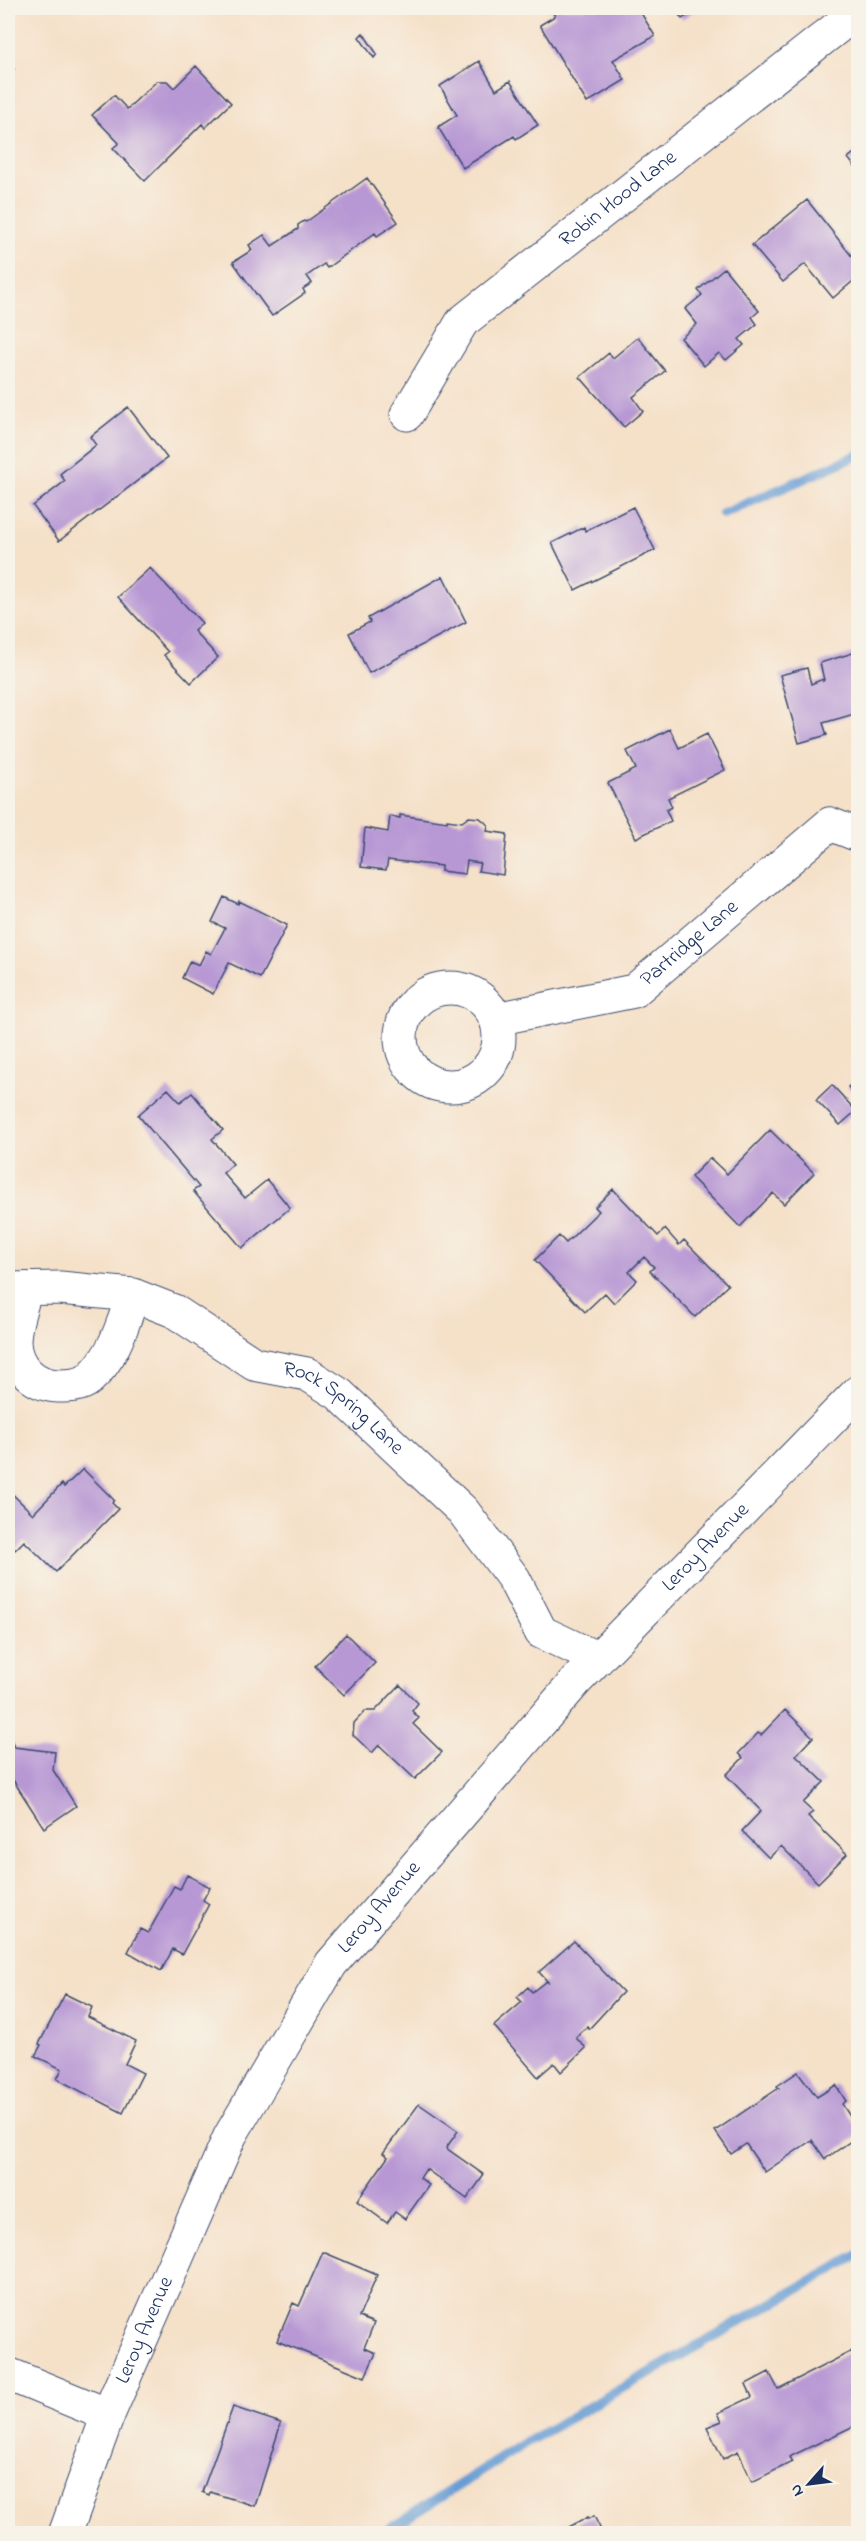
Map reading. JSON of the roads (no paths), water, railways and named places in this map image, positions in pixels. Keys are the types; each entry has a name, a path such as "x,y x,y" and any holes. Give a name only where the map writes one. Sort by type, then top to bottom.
{"street":[{"name":"Robin Hood Lane","path":"407,414 462,321 858,11"},
{"name":"Partridge Lane","path":"496,1019 634,991 831,824 858,835"},
{"name":"Rock Spring Lane","path":"17,1289 60,1288 133,1295 174,1311 254,1364 307,1374 339,1394 463,1511 514,1579 541,1632 597,1659"},
{"path":"17,1289 14,1343 21,1367 33,1379 48,1386 68,1386 87,1381 103,1364 117,1344 133,1295"},
{"name":"Leroy Avenue","path":"65,2534 108,2415 230,2136 331,1964 597,1659 858,1392"},
{"path":"8,2374 108,2415"}],"waterway":[{"path":"723,514 858,455"},
{"path":"382,2534 525,2443 858,2255"}]}
